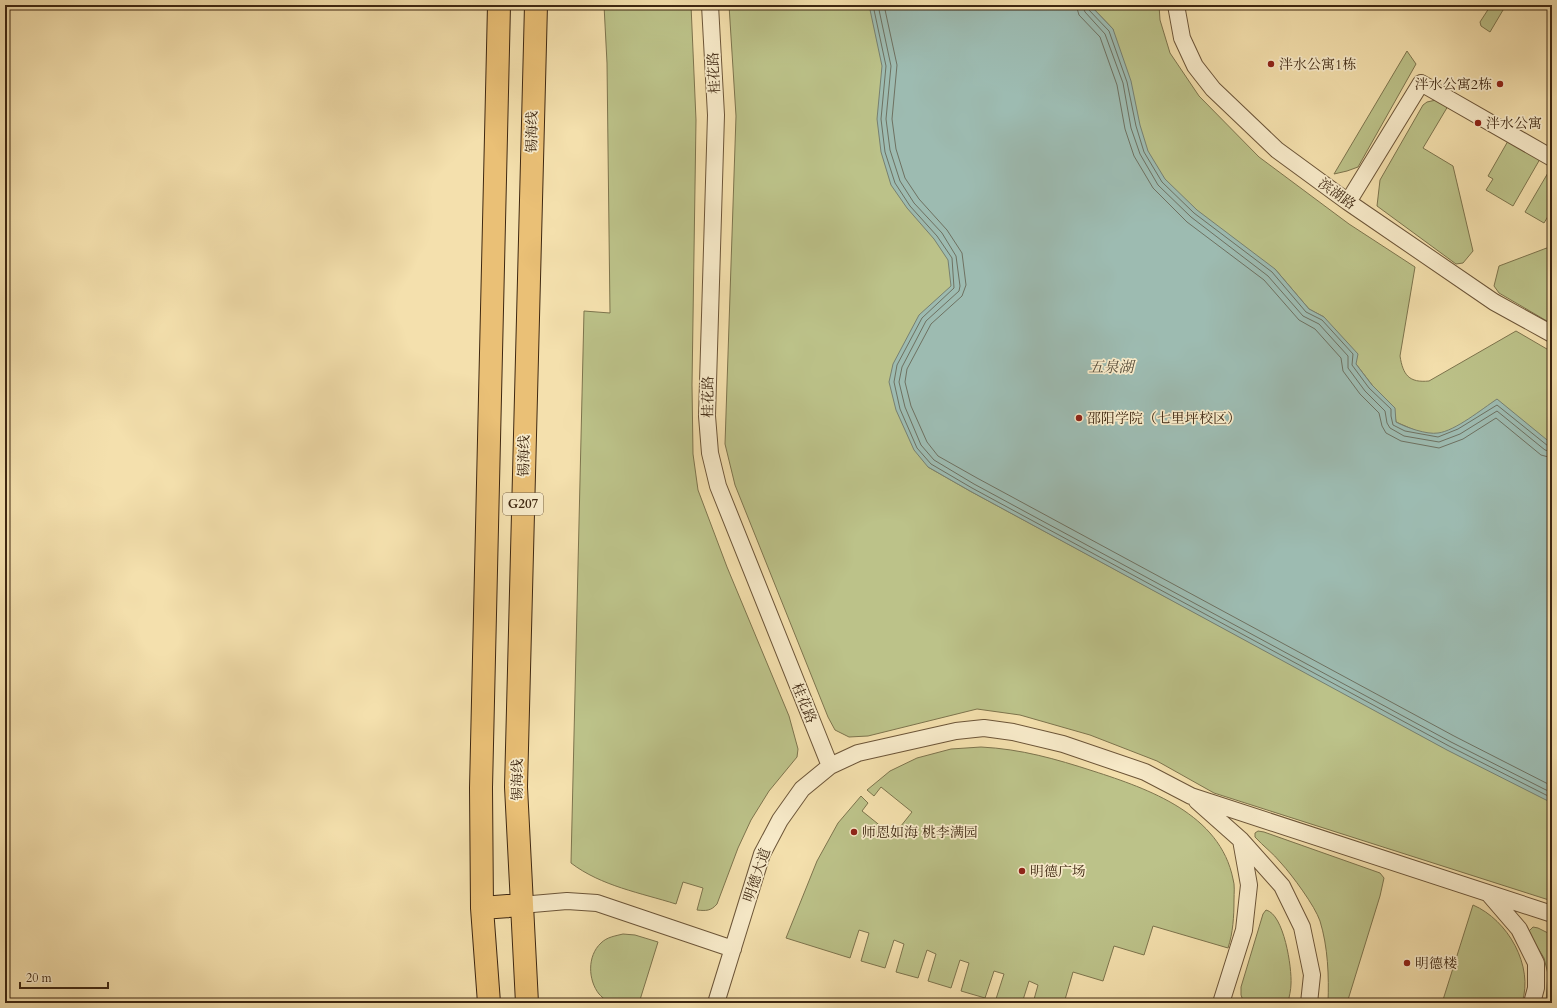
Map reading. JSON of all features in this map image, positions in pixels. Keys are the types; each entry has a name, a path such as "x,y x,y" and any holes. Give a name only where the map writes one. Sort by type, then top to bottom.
{"highway":[{"name":"G207","path":"489,1003 482,908 481,788 499,5"},
{"name":"锡海线","path":"527,1003 516,787 536,5"},
{"path":"482,908 521,905"}],"lane":[{"name":"桂花路","path":"710,5 716,115 707,416 710,453 718,486 830,766"},
{"name":"滨湖路","path":"1176,5 1182,38 1195,66 1213,89 1277,150 1348,202 1494,302 1552,334"},
{"path":"1348,202 1421,83 1552,158"},
{"name":"明德大道","path":"716,1003 762,854 780,820 802,789 830,766 858,754 956,731 984,728 1013,732 1063,744 1145,772 1191,796"},
{"path":"1191,796 1241,840 1282,886 1302,927 1312,975 1309,1003"},
{"path":"1191,796 1550,914"},
{"path":"1221,1003 1244,930 1249,885 1241,840"},
{"path":"1488,893 1519,929 1536,963 1536,988 1532,1003"},
{"path":"521,905 567,901 597,903 733,949"}],"green space":[{"path":"604,5 691,5 696,120 692,385 693,454 698,490 727,567 789,716 798,749 797,757 769,791 751,820 738,848 717,904 713,908 706,910 697,910 703,888 683,882 676,904 622,888 595,878 571,863 584,311 610,313 607,63"},
{"path":"729,5 1011,5 928,467 1447,749 1552,763 1552,901 1214,793 1157,761 1090,735 1020,715 977,709 868,736 849,737 835,730 828,717 735,485 725,444 736,116"},
{"path":"1090,5 1159,5 1160,20 1170,53 1199,96 1259,157 1349,224 1415,267 1400,356 1405,373 1408,376 1416,381 1429,381 1516,331 1552,352 1552,490 1396,422 1395,415 1356,364 1324,317 1309,309 1275,269 1041,327 1113,29"},
{"path":"1491,5 1506,5 1490,32 1481,26 1480,22"},
{"path":"1407,51 1416,64 1358,167 1334,174"},
{"path":"1436,100 1448,106 1423,148 1453,166 1473,251 1463,263 1456,264 1377,206 1380,180 1423,105 1427,102"},
{"path":"1508,141 1540,159 1513,206 1486,190 1493,179 1488,176"},
{"path":"1552,166 1552,214 1550,213 1544,223 1525,212"},
{"path":"1552,246 1552,324 1499,293 1494,286 1499,266"},
{"name":"明德广场","path":"981,747 1038,755 1066,762 1115,778 1158,796 1179,807 1198,821 1214,837 1226,856 1234,881 1233,918 1228,948 1153,926 1144,955 1114,946 1103,981 1073,972 1064,1003 1033,1003 1038,985 1029,981 1022,1003 1000,1003 995,1002 1004,974 994,971 985,998 961,991 969,963 960,960 951,988 928,981 936,954 927,950 918,978 896,972 904,944 894,940 885,968 861,961 869,933 859,930 850,958 786,938 817,861 838,823 861,796 868,803 862,811 893,836 912,812 881,787 874,796 867,790 890,771 917,758 951,749"},
{"path":"1258,831 1380,873 1384,878 1380,896 1347,1003 1328,1003 1325,941 1320,921 1308,899 1291,875 1278,859 1255,837 1255,833"},
{"path":"1473,905 1486,912 1497,921 1515,946 1521,960 1524,974 1525,989 1522,1003 1442,1003"},
{"path":"1266,910 1278,921 1286,942 1291,976 1291,989 1288,1003 1244,1003 1241,995 1241,987 1263,914"},
{"path":"1533,927 1552,935 1552,1003 1546,1003 1548,974 1544,958 1528,932"},
{"path":"623,934 635,935 658,942 639,1003 618,1004 608,1002 595,988 591,975 591,961 596,948 606,939"}],"water":[{"name":"五泉湖","path":"869,5 1090,5 1113,29 1131,81 1140,125 1148,151 1165,179 1197,210 1275,269 1309,309 1324,317 1358,354 1356,364 1372,385 1395,408 1396,422 1422,432 1438,433 1460,424 1497,399 1552,444 1552,803 1447,750 928,467 914,450 896,410 889,382 893,364 919,315 951,286 948,260 934,239 907,208 891,185 881,152 877,119 882,66"}],"place":[{"name":"泮水公寓1栋","path":"1271,64"},
{"name":"泮水公寓2栋","path":"1500,84"},
{"name":"泮水公寓","path":"1478,123"},
{"name":"邵阳学院（七里坪校区）","path":"1079,418"},
{"name":"师恩如海 桃李满园","path":"854,832"},
{"name":"明德广场","path":"1022,871"},
{"name":"明德楼","path":"1407,963"}]}
